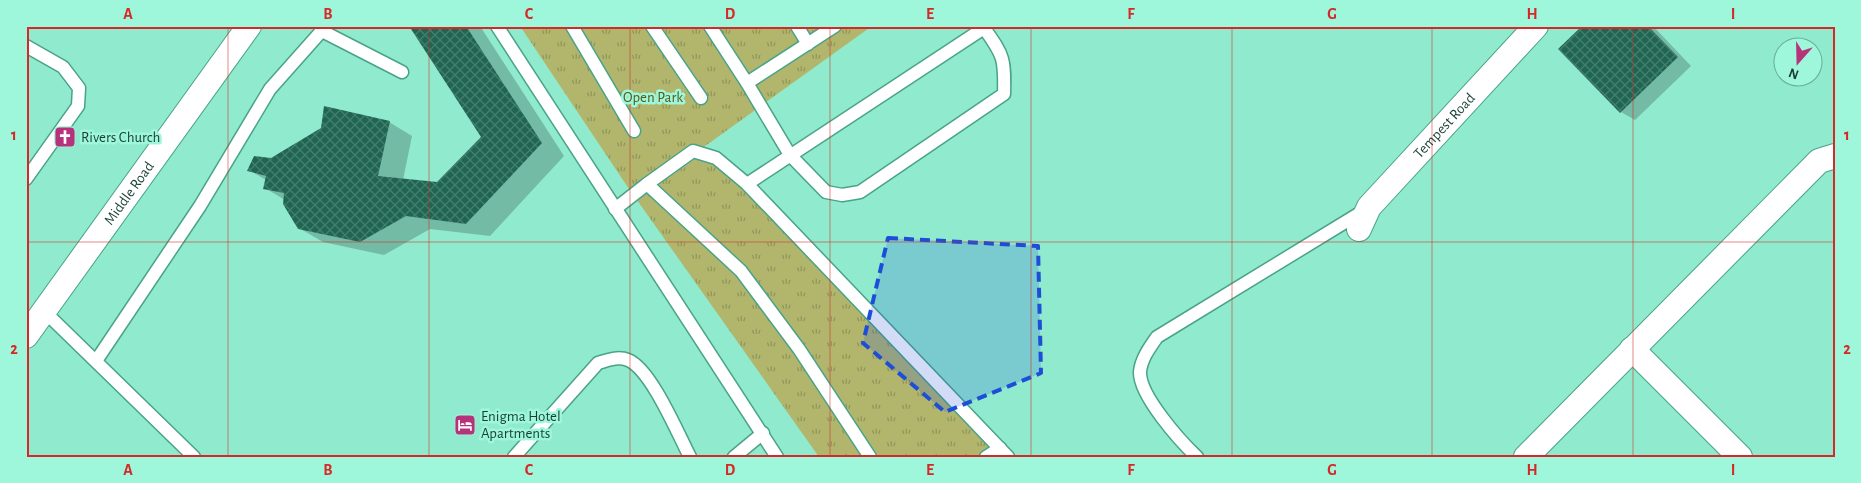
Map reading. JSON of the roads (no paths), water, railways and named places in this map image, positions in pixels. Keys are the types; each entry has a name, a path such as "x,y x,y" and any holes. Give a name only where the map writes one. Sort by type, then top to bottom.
{"street":[{"name":"Middle Road","path":"26,336 249,26"},
{"name":"Tempest Road","path":"1359,229 1369,207 1536,26"},
{"path":"1526,457 1819,161 1835,156"},
{"path":"1632,350 1740,457"}],"lane":[{"path":"497,26 778,457"},
{"path":"572,26 634,131"},
{"path":"652,26 701,98"},
{"path":"710,26 790,155 826,192 842,195 860,192 1004,94 1005,63 1001,52 982,27 790,155 747,184"},
{"path":"797,26 808,44"},
{"path":"747,83 835,26"},
{"path":"96,361 200,206 270,89 324,29 402,72"},
{"path":"26,46 63,67 79,88 78,106 26,179"},
{"path":"615,209 693,151 716,158 747,184 1004,452 986,457"},
{"path":"647,184 741,271 799,349 870,457"},
{"path":"1197,457 1178,439 1144,389 1140,372 1145,355 1157,337 1369,207"},
{"path":"44,311 194,457"},
{"path":"514,457 598,363 614,358 628,360 648,377 690,457"},
{"path":"734,457 764,434"}],"place":[{"name":"Rivers Church","path":"65,137"},
{"name":"Enigma Hotel Apartments","path":"465,425"}],"park label":[{"name":"Open Park","path":"653,97"}]}
